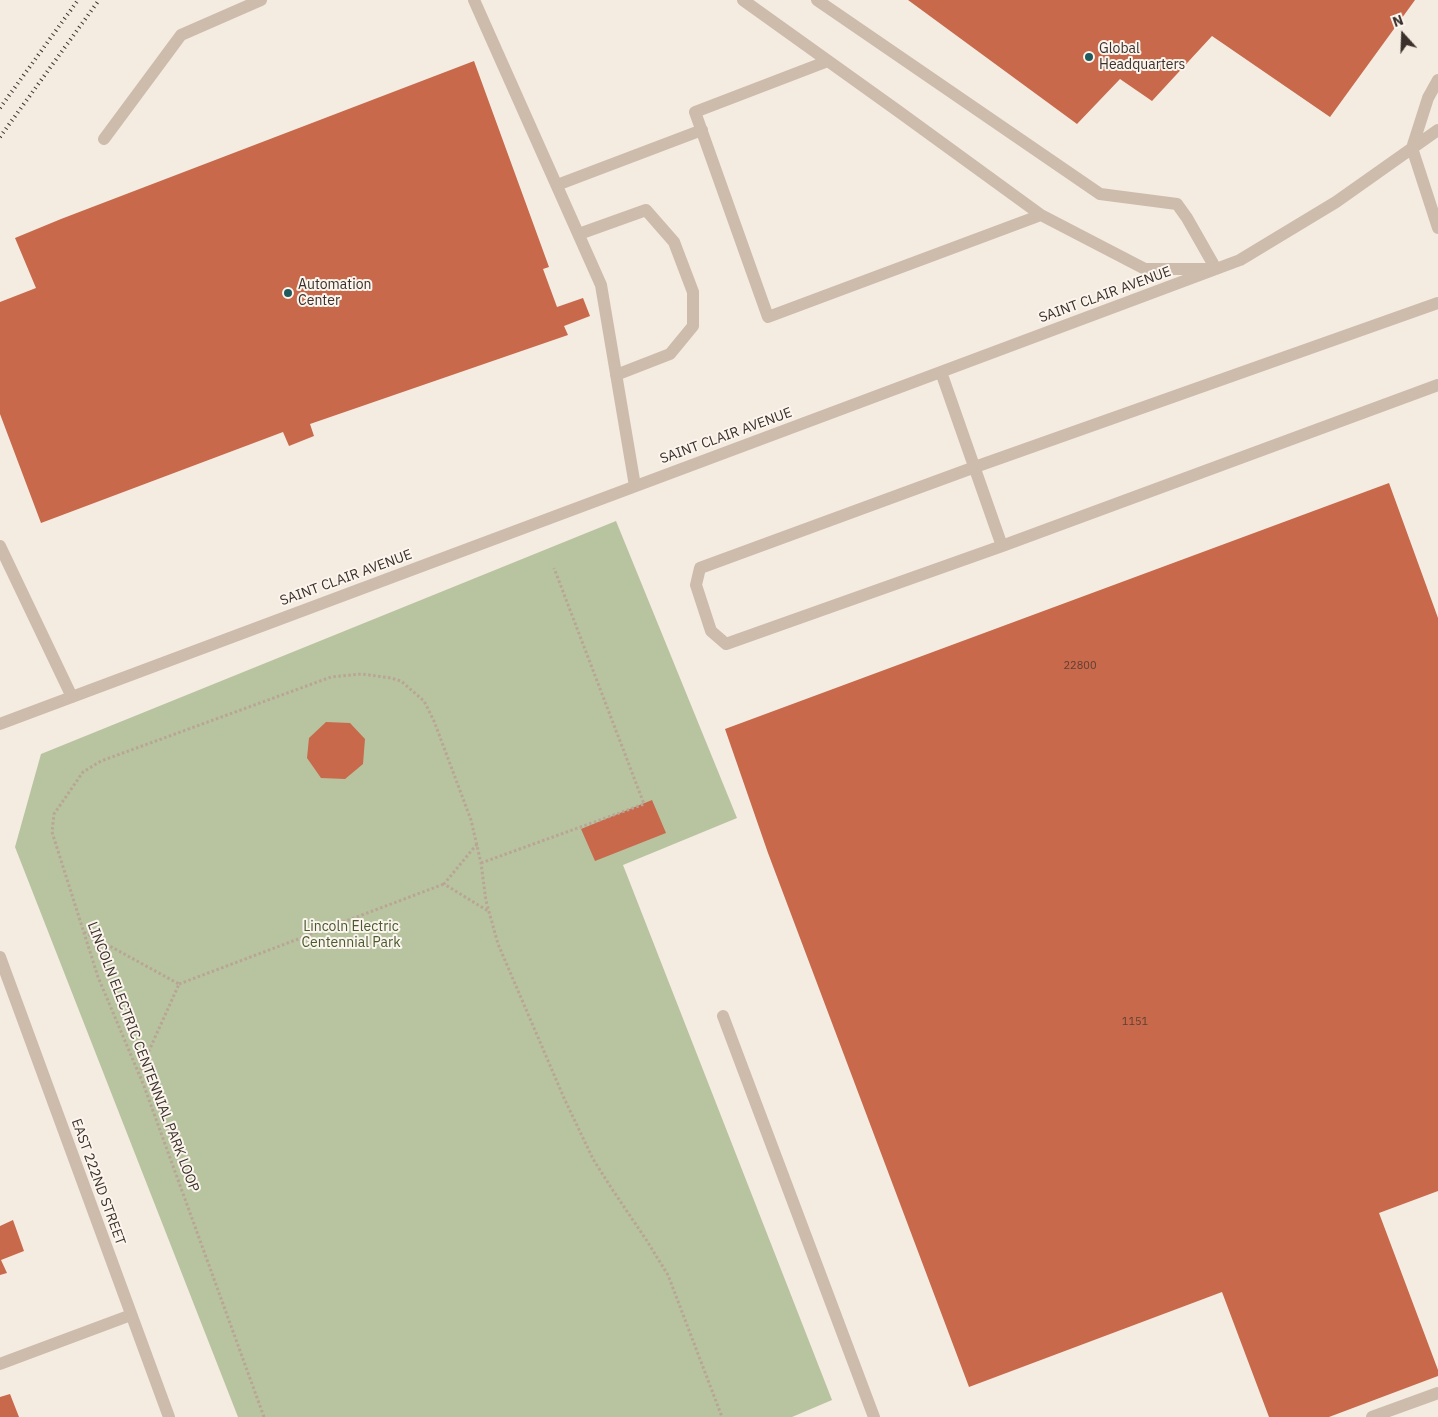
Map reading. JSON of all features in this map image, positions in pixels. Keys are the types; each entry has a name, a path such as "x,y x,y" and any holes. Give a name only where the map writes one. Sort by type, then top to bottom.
{"street":[{"path":"104,139 181,35 261,0"},
{"path":"474,0 601,285 635,486"},
{"path":"743,0 1041,215 1145,268 1216,269"},
{"path":"817,0 1100,194 1177,204 1216,269"},
{"path":"828,62 696,112 768,317 1041,215"},
{"path":"1438,80 1428,98 1412,148 1438,228"},
{"path":"557,185 702,130"},
{"name":"SAINT CLAIR AVENUE","path":"0,724 1240,260 1328,207 1438,130"},
{"path":"579,234 646,210 674,242 693,292 693,326 670,354 616,375"},
{"path":"1438,303 975,467 700,568 696,585 711,630 726,644 1002,546 1438,385"},
{"path":"941,372 1002,546"},
{"path":"0,546 72,697"},
{"name":"EAST 222ND STREET","path":"0,957 169,1417"},
{"path":"722,1016 874,1417"},
{"path":"0,1364 131,1315"},
{"path":"1372,1417 1438,1393"}],"path":[{"path":"481,862 644,804 554,568"},
{"name":"LINCOLN ELECTRIC CENTENNIAL PARK LOOP","path":"264,1417 139,1074 98,977 52,832 54,814 83,772 101,762 331,677 362,674 401,681 424,701 434,721 471,820 481,862 486,902 498,944 564,1098 593,1159 668,1276 722,1417"},
{"path":"139,1074 179,984 444,884 477,844"},
{"path":"444,884 489,911"},
{"path":"84,932 179,984"}],"green space":[{"name":"Lincoln Electric Centennial Park","path":"616,521 737,818 623,865 832,1400 792,1417 238,1417 15,847 41,754"}],"building":[{"name":"Global Headquarters","path":"908,0 1415,0 1330,117 1212,36 1152,101 1120,79 1077,124"},
{"name":"Automation Center","path":"474,61 549,267 543,269 557,307 583,298 590,316 564,326 568,335 310,424 314,436 289,446 283,432 41,523 0,414 0,302 36,288 15,238"},
{"path":"1389,483 1438,618 1438,1191 1379,1213 1438,1370 1438,1376 1329,1417 1269,1417 1222,1292 969,1387 768,853 725,729"},
{"path":"326,722 350,723 365,739 363,764 345,779 321,778 307,758 309,738"},
{"path":"652,800 666,833 595,861 581,829"},
{"path":"13,1220 24,1251 1,1260 7,1273 0,1275 0,1226"},
{"path":"10,1394 19,1417 0,1417 0,1397"}],"railway":[{"path":"0,108 78,0"},
{"path":"0,137 99,0"}],"place":[{"name":"Global Headquarters","path":"1089,57"},
{"name":"Automation Center","path":"288,293"}]}
